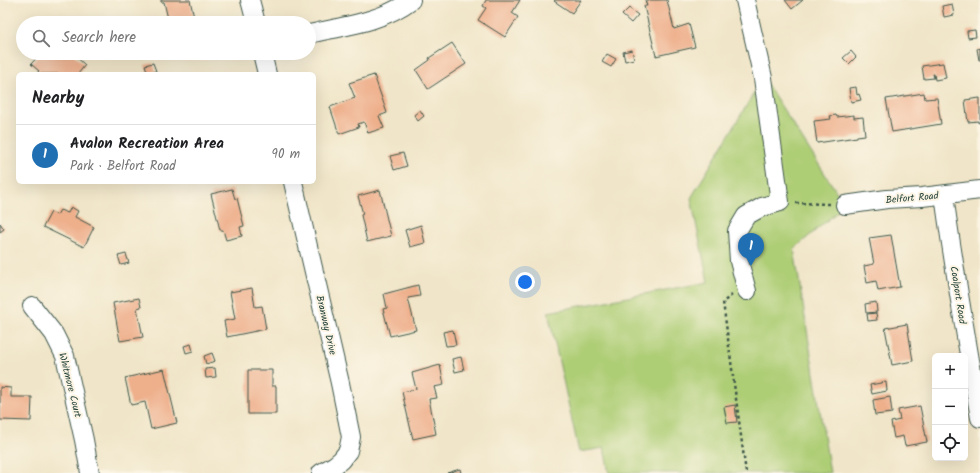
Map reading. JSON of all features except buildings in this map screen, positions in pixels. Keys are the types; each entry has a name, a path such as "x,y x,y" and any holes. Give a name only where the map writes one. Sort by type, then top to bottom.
{"street":[{"path":"250,0 254,16"},
{"path":"316,33 370,21 390,13 412,0"},
{"path":"741,291 737,231 746,216 762,207 780,202 762,78 745,0"},
{"path":"264,60 267,72"},
{"name":"Branway Drive","path":"293,184 340,383 351,437 348,451 341,460 328,469"},
{"name":"Belfort Road","path":"845,205 887,199 922,197 980,190"},
{"name":"Coalport Road","path":"944,194 949,233 980,418"},
{"name":"Whitmore Court","path":"32,306 54,334 65,356 90,473"}],"path":[{"path":"780,202 845,205"},
{"path":"741,291 723,302 746,473"}],"green space":[{"path":"763,78 845,205 794,249 830,473 609,473 604,448 579,452 548,312 708,282 691,198"}],"place":[{"name":"Avalon Recreation Area","path":"751,266"}]}
